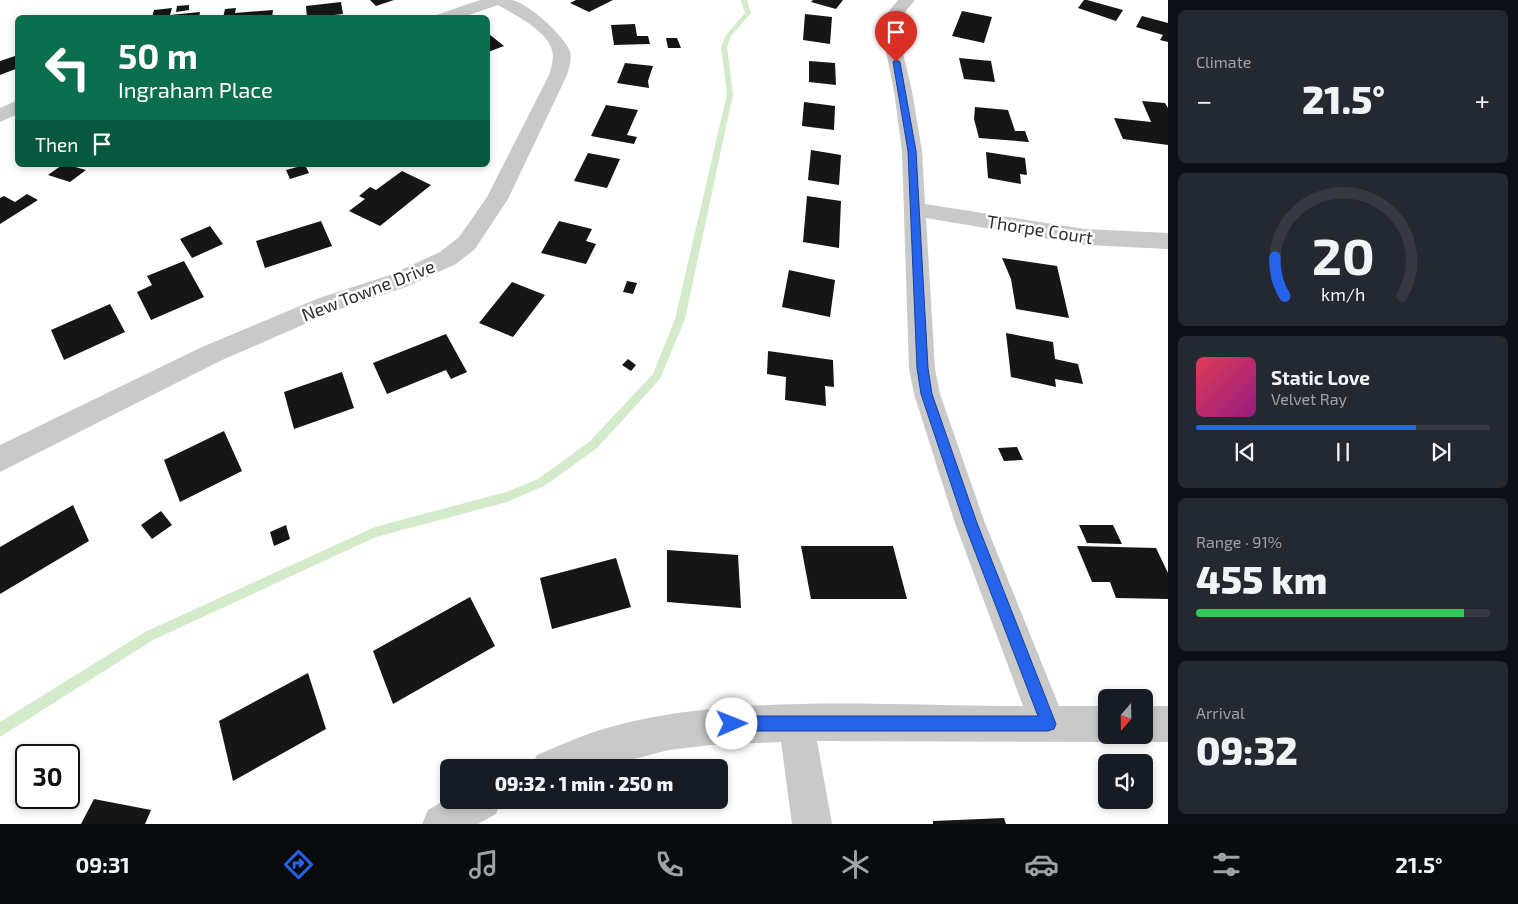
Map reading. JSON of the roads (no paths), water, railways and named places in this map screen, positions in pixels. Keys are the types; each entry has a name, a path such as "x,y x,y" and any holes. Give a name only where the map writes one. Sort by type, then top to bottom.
{"street":[{"path":"451,15 496,0"},
{"name":"New Towne Drive","path":"0,459 211,354 328,304 429,268 448,258 467,243 497,199 558,75 562,62 558,44 552,36 537,23 502,0"},
{"path":"907,0 893,16 890,32 912,151 922,368 927,394 970,523 1048,724"},
{"path":"0,116 15,108"},
{"name":"Thorpe Court","path":"914,209 1085,237 1168,241"},
{"path":"796,723 812,824"},
{"path":"569,759 580,754 638,738 732,724 1098,724"},
{"path":"1153,724 1168,724"},
{"path":"442,824 467,809"}],"waterway":[{"path":"0,730 149,636 375,532 507,497 542,482 593,445 657,376 680,319 730,94 724,47 728,36 748,13 744,0"}]}
